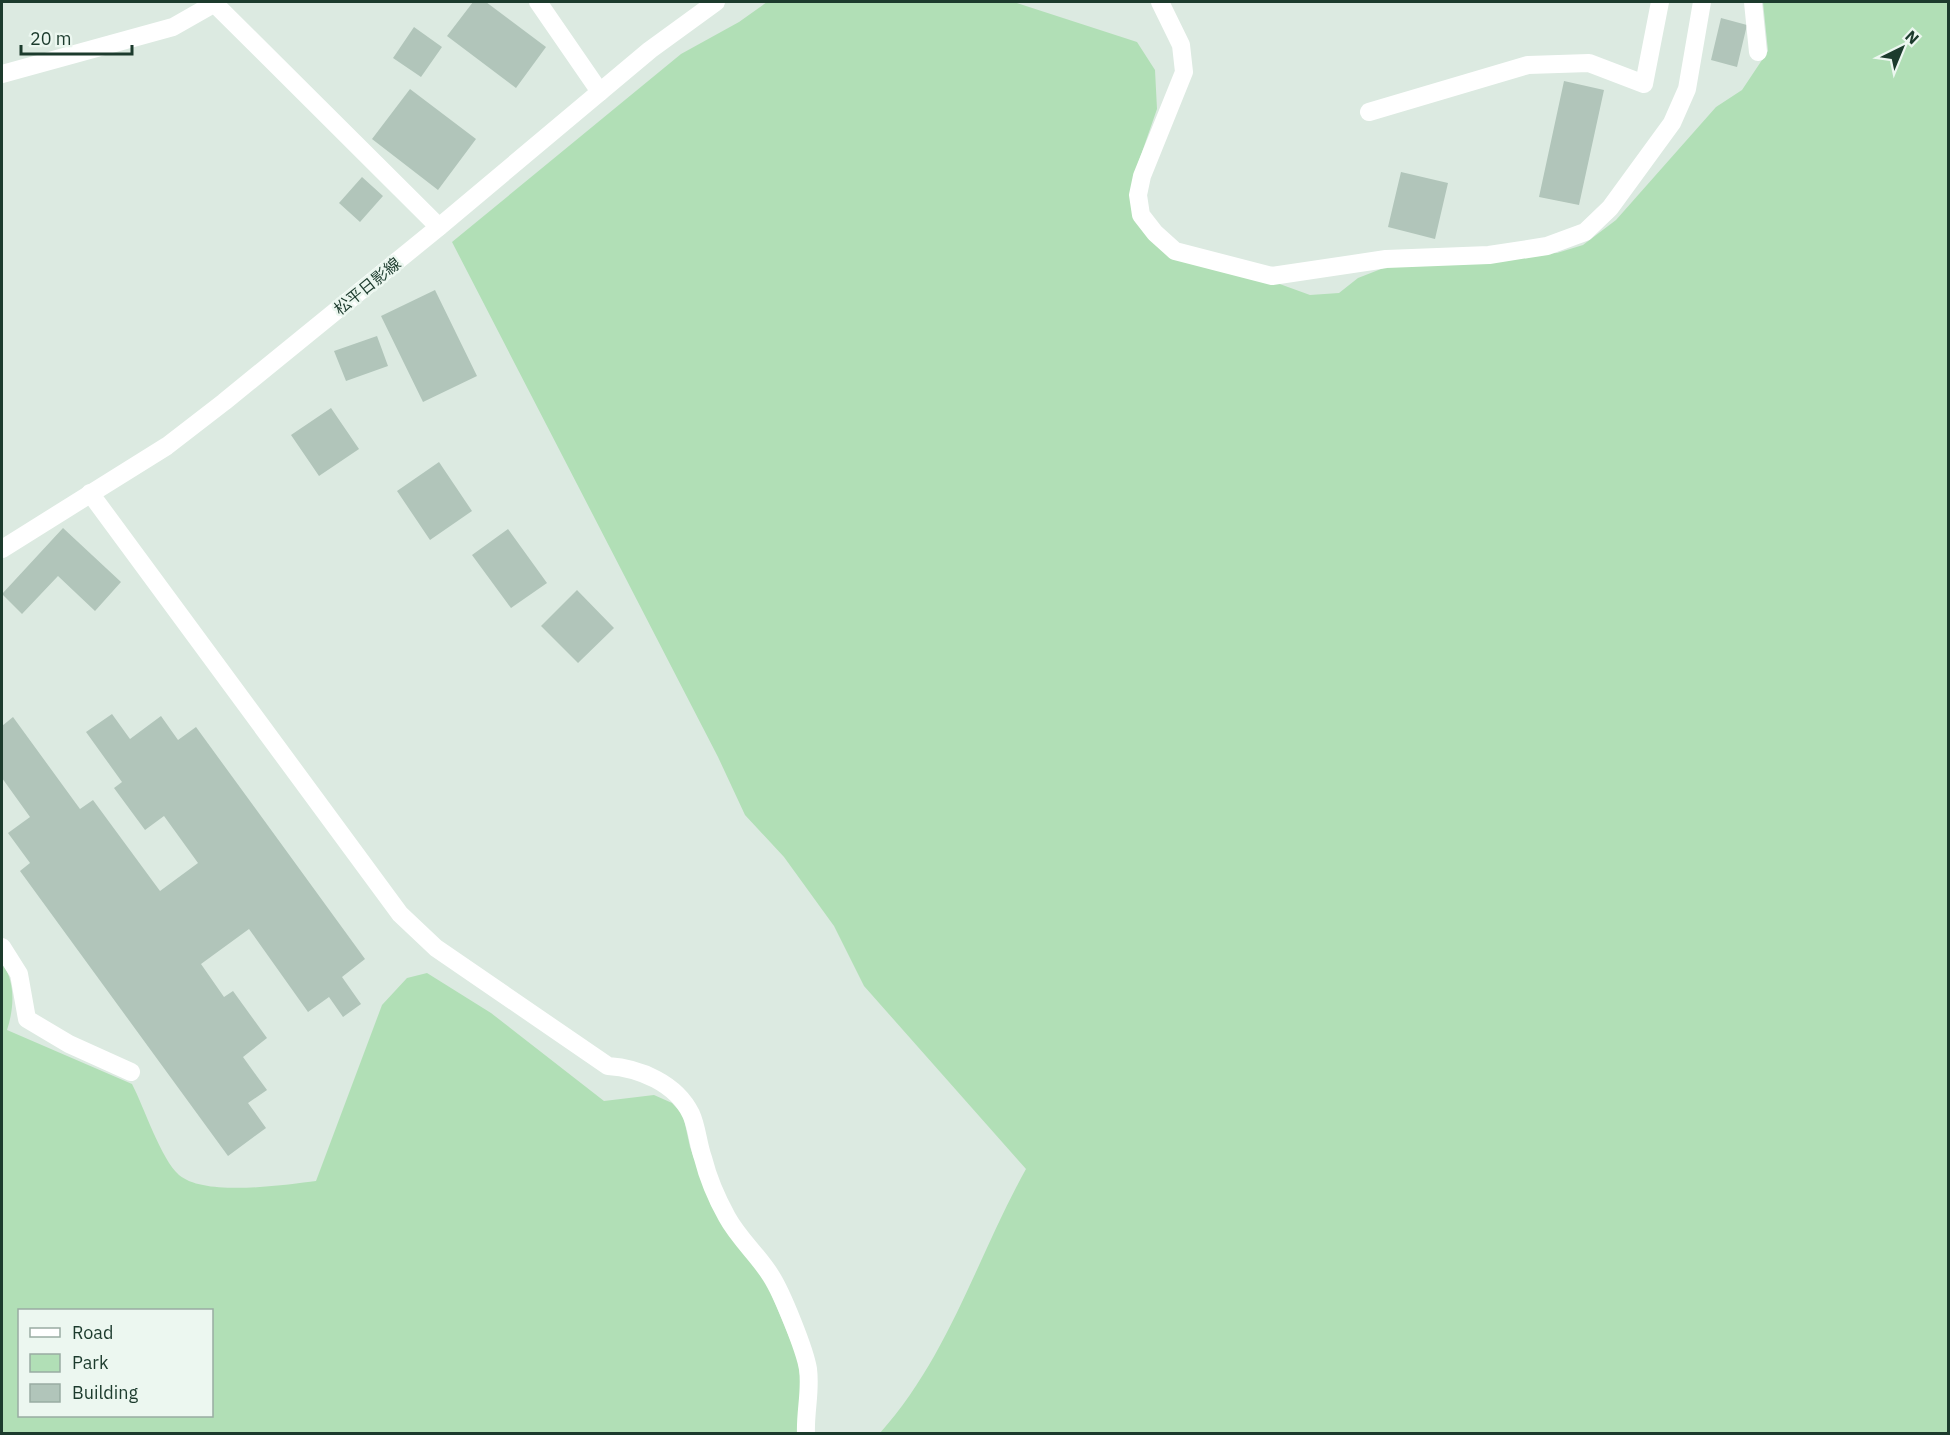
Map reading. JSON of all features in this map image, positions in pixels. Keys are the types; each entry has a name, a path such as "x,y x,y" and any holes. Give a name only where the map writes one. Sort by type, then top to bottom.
{"street":[{"path":"2,74 173,27 215,2 439,227"},
{"path":"538,2 600,92"},
{"name":"松平日影線","path":"2,549 167,446 439,227 650,50 716,2"},
{"path":"1160,2 1180,45 1184,72 1142,176 1138,195 1141,215 1155,233 1175,251 1272,276 1386,259 1489,255 1546,246 1585,232 1610,208 1672,123 1687,89 1702,2"},
{"path":"1369,112 1528,65 1589,63 1644,84 1660,2"},
{"path":"1753,2 1758,52"},
{"path":"90,494 400,914 436,948 608,1066 633,1068 650,1076 685,1103 692,1116 703,1160 718,1200 727,1218 770,1274 780,1292 803,1352 808,1369 806,1434"},
{"path":"2,947 19,974 27,1019 69,1044 131,1072"}],"green space":[{"path":"767,2 1014,2 1137,42 1155,70 1157,109 1133,178 1148,236 1310,295 1339,293 1358,278 1399,262 1557,253 1583,245 1616,220 1716,107 1742,90 1768,51 1763,2 1948,2 1948,1433 880,1433 904,1403 944,1339 1008,1202 1026,1169 864,986 834,926 784,857 745,815 718,757 452,242 681,54 739,22"},
{"path":"2,963 7,970 12,987 11,1013 7,1030 132,1084 159,1145 172,1167 179,1175 191,1182 207,1186 245,1188 316,1181 382,1005 407,978 427,973 491,1013 604,1101 654,1095 672,1103 683,1115 690,1147 711,1205 768,1286 797,1356 803,1395 798,1433 2,1433"}],"building":[{"path":"473,2 486,2 546,47 516,88 447,36"},
{"path":"1721,18 1747,25 1737,67 1711,60"},
{"path":"414,27 442,47 421,77 393,58"},
{"path":"1564,81 1604,90 1579,205 1539,197"},
{"path":"410,89 476,139 438,190 372,139"},
{"path":"1401,172 1448,183 1435,239 1388,227"},
{"path":"362,177 383,196 360,222 339,203"},
{"path":"435,290 477,376 423,402 381,316"},
{"path":"377,336 388,366 346,381 334,351"},
{"path":"331,408 359,449 319,476 291,435"},
{"path":"439,462 472,511 430,540 397,491"},
{"path":"63,528 121,582 95,611 58,576 22,614 2,594"},
{"path":"508,529 547,583 511,608 472,555"},
{"path":"577,590 614,628 578,663 541,626"},
{"path":"112,714 130,739 161,716 178,740 196,727 365,959 342,977 361,1004 343,1017 329,997 308,1012 249,929 201,964 224,997 233,991 267,1038 243,1057 267,1090 248,1103 266,1128 228,1156 20,871 30,863 8,833 30,817 2,778 2,726 13,717 80,809 93,800 160,891 198,863 164,816 145,830 114,788 122,782 86,732"}]}
